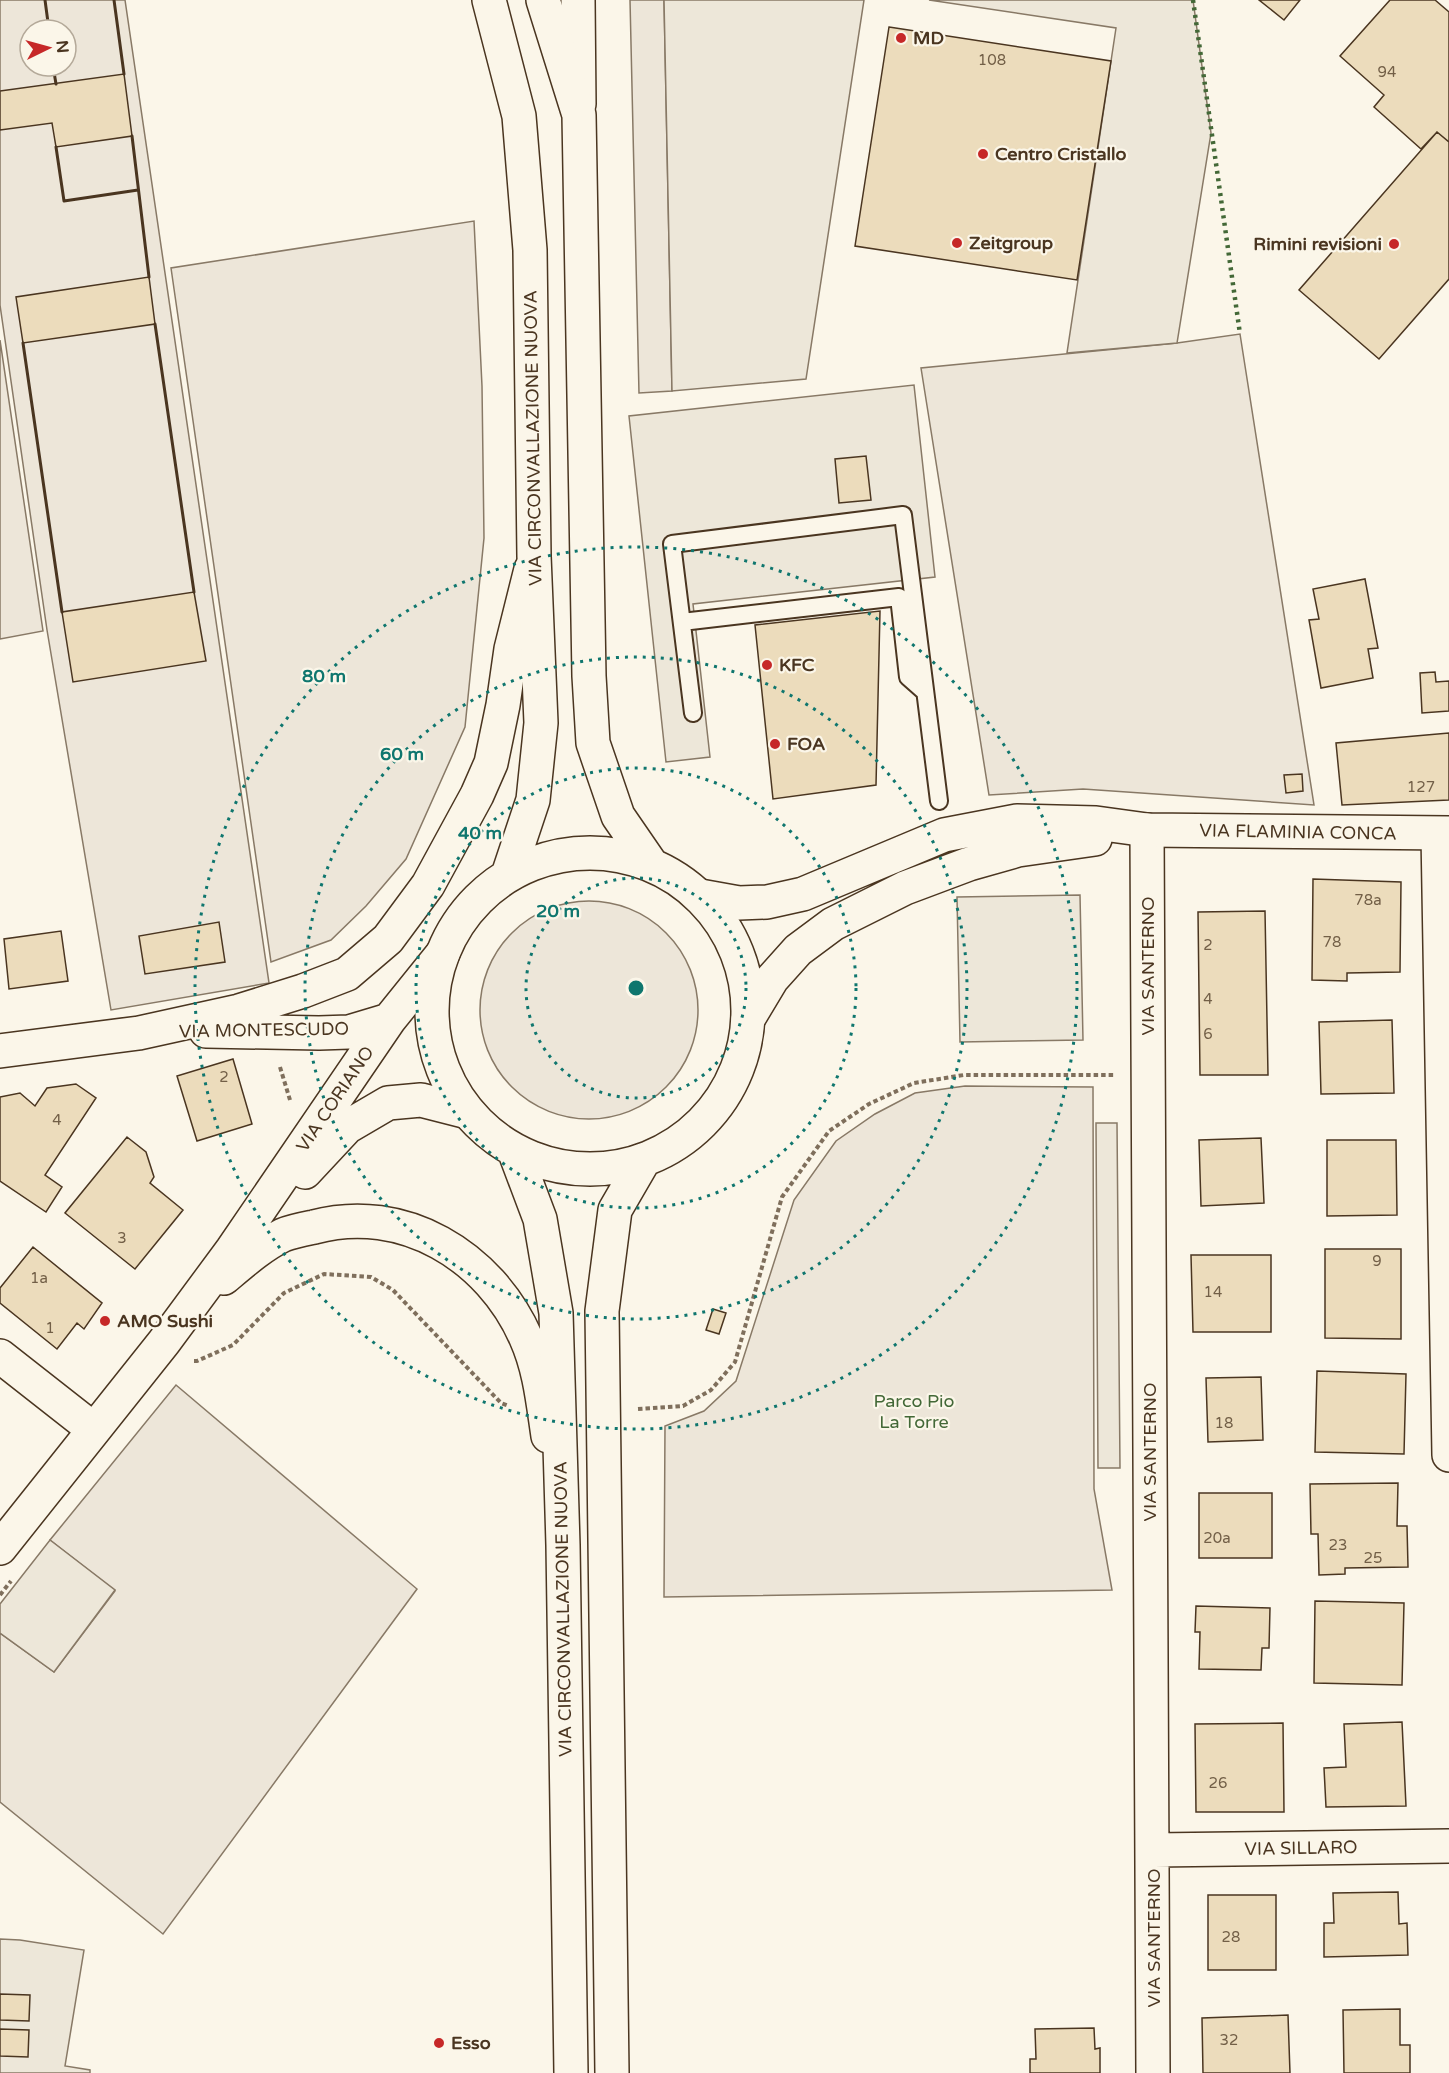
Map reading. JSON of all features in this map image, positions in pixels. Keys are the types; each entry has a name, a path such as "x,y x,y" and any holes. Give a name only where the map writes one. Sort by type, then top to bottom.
{"main road":[{"name":"VIA CIRCONVALLAZIONE NUOVA","path":"489,0 519,116 528,228 534,556 541,723 533,800 508,875"},
{"path":"543,0 579,115"},
{"path":"578,0 588,664 593,743 618,816 651,864"},
{"name":"VIA MONTESCUDO","path":"0,1051 139,1033 239,1011 303,991 347,974 388,939 428,885 477,795 491,763 511,649 534,556"},
{"name":"VIA FLAMINIA CONCA","path":"700,896 739,903 767,902 803,894 944,835 1017,821 1096,823 1147,830 1444,833"},
{"name":"VIA FLAMINIA CONCA","path":"748,1019 772,979 798,950 833,924 905,888 969,864 1018,850 1147,830"},
{"name":"VIA SANTERNO","path":"1147,830 1154,2073"},
{"path":"1444,833 1449,1455"},
{"path":"593,851 622,855 651,864 677,877 700,896 722,922 738,952 747,985 748,1019 744,1049 733,1079 717,1105 696,1128 672,1147 644,1161 611,1168 578,1169 545,1163 514,1150 489,1133 468,1112 449,1084 437,1052 432,1019 434,985 443,953 458,922 481,896 508,875 544,859 563,854 593,851"},
{"name":"VIA CORIANO","path":"0,1548 164,1342 232,1250 389,1020 443,953"},
{"name":"VIA MONTESCUDO","path":"139,1033 349,1032 389,1020"},
{"name":"VIA CORIANO","path":"232,1250 347,1127 388,1104 421,1100 468,1112"},
{"name":"VIA CIRCONVALLAZIONE NUOVA","path":"514,1150 540,1219 556,1313 563,1545 571,2073"},
{"path":"612,2073 603,1311 615,1210 644,1161"},
{"name":"VIA CORIANO","path":"190,1305 201,1299 249,1257 285,1234 333,1222 371,1221 404,1226 469,1261 504,1297 526,1338 540,1380 563,1545"},
{"path":"0,1356 93,1429"},
{"name":"VIA SILLARO","path":"1154,1850 1449,1845"}],"lane":[{"path":"693,713 672,544 903,515 939,801"},
{"path":"682,622 899,597 908,677 925,692"}],"path":[{"path":"631,1409 683,1406 711,1390 735,1362 782,1197 829,1131 869,1104 914,1083 964,1075 1147,1075"},
{"path":"191,1360 197,1361 233,1345 284,1293 324,1274 371,1277 393,1290 501,1403 517,1409"}],"green space":[{"path":"0,0 125,0 269,983 111,1010 47,630 0,305"},
{"path":"630,0 664,0 672,391 639,393"},
{"path":"474,221 482,386 484,538 465,727 406,859 366,906 331,940 271,962 171,268"},
{"path":"1240,334 1314,805 1083,789 989,795 921,368 1177,343"},
{"path":"0,340 43,631 0,639"},
{"path":"578,901 600,901 631,909 650,919 666,933 680,949 690,968 698,999 694,1042 690,1052 680,1071 666,1087 650,1101 621,1115 600,1119 578,1119 557,1115 528,1101 498,1071 484,1042 480,1021 480,999 484,978 498,949 528,919 557,905"},
{"name":"Parco Pio La Torre","path":"965,1086 1093,1087 1094,1489 1112,1590 664,1597 665,1426 704,1411 736,1381 794,1200 836,1141 875,1114 915,1093"},
{"path":"176,1385 417,1589 163,1934 0,1802 0,1633 54,1672 115,1591 50,1540"}],"shaded area":[{"path":"664,0 864,0 806,379 672,391"},
{"path":"929,0 1193,0 1211,133 1177,343 1067,353 1116,28"},
{"path":"914,385 935,577 693,604 710,757 666,762 629,416"},
{"path":"1080,895 1083,1040 960,1042 957,897"},
{"path":"1096,1123 1117,1123 1120,1468 1098,1468"},
{"path":"50,1540 115,1590 54,1672 0,1633 0,1604"},
{"path":"0,1939 84,1950 65,2066 90,2070 90,2073 0,2073"}],"building":[{"path":"1259,0 1300,0 1284,20"},
{"path":"1390,0 1435,0 1449,12 1449,142 1437,132 1421,149 1374,107 1384,95 1340,56"},
{"name":"Centro Cristallo","path":"889,27 1111,61 1077,280 855,246"},
{"path":"124,74 132,136 56,147 52,123 0,130 0,91"},
{"name":"Rimini revisioni","path":"1437,132 1449,142 1449,279 1379,359 1299,290"},
{"path":"149,277 155,324 23,343 16,297"},
{"path":"866,456 871,500 839,503 835,459"},
{"path":"1365,579 1378,648 1368,649 1373,678 1321,688 1309,620 1319,619 1313,589"},
{"path":"194,592 206,661 73,682 62,612"},
{"path":"880,611 876,785 773,799 755,625"},
{"path":"1435,672 1436,682 1449,681 1449,711 1422,713 1420,673"},
{"path":"1449,733 1449,800 1342,805 1336,743"},
{"path":"1302,774 1303,791 1286,793 1284,775"},
{"path":"1313,879 1401,882 1400,972 1347,973 1347,981 1312,980"},
{"path":"1265,911 1268,1075 1200,1075 1198,912"},
{"path":"219,922 225,962 145,974 139,936"},
{"path":"61,931 68,981 9,989 4,939"},
{"path":"1392,1020 1394,1093 1321,1094 1319,1022"},
{"path":"233,1059 252,1124 197,1141 177,1076"},
{"path":"76,1084 96,1098 45,1175 62,1187 46,1212 0,1181 0,1097 20,1093 35,1106 47,1088"},
{"path":"127,1137 146,1152 154,1177 150,1183 183,1210 135,1269 65,1213"},
{"path":"1261,1138 1264,1203 1201,1206 1199,1140"},
{"path":"1327,1140 1396,1140 1397,1215 1327,1216"},
{"path":"33,1247 102,1303 84,1329 77,1323 57,1349 0,1303 0,1288"},
{"path":"1325,1249 1401,1249 1401,1339 1325,1338"},
{"path":"1191,1255 1271,1255 1271,1332 1193,1332"},
{"path":"713,1309 726,1313 719,1334 706,1330"},
{"path":"1317,1371 1406,1374 1404,1454 1315,1452"},
{"path":"1261,1377 1263,1440 1208,1442 1206,1378"},
{"path":"1398,1483 1397,1526 1407,1526 1408,1567 1345,1568 1345,1574 1319,1575 1318,1534 1311,1534 1310,1484"},
{"path":"1199,1493 1272,1493 1272,1558 1199,1558"},
{"path":"1315,1601 1404,1603 1402,1685 1314,1683"},
{"path":"1196,1606 1270,1608 1269,1648 1262,1648 1261,1670 1199,1669 1200,1632 1195,1632"},
{"path":"1402,1722 1406,1806 1326,1807 1324,1768 1346,1767 1344,1724"},
{"path":"1283,1723 1284,1812 1196,1812 1195,1724"},
{"path":"1398,1892 1399,1924 1407,1923 1408,1955 1324,1957 1324,1923 1334,1923 1333,1893"},
{"path":"1208,1895 1276,1895 1276,1970 1208,1970"},
{"path":"0,1994 30,1995 29,2021 0,2020"},
{"path":"1400,2009 1400,2045 1410,2045 1410,2073 1344,2073 1343,2010"},
{"path":"1288,2015 1290,2073 1203,2073 1202,2018"},
{"path":"1094,2028 1095,2049 1100,2048 1100,2073 1030,2073 1030,2059 1036,2059 1035,2029"},
{"path":"0,2029 29,2030 28,2057 0,2056"}],"hedge":[{"path":"1193,0 1240,334"}],"wall":[{"path":"45,0 47,18"},
{"path":"114,0 124,74"},
{"path":"55,78 56,84"},
{"path":"132,136 149,277"},
{"path":"56,147 64,201 138,190"},
{"path":"155,324 194,592"},
{"path":"23,343 62,612"}],"place":[{"name":"MD","path":"901,38"},
{"name":"Centro Cristallo","path":"983,154"},
{"name":"Zeitgroup","path":"957,243"},
{"name":"Rimini revisioni","path":"1394,244"},
{"name":"KFC","path":"767,665"},
{"name":"FOA","path":"775,744"},
{"name":"AMO Sushi","path":"105,1321"},
{"name":"Esso","path":"439,2043"}]}
